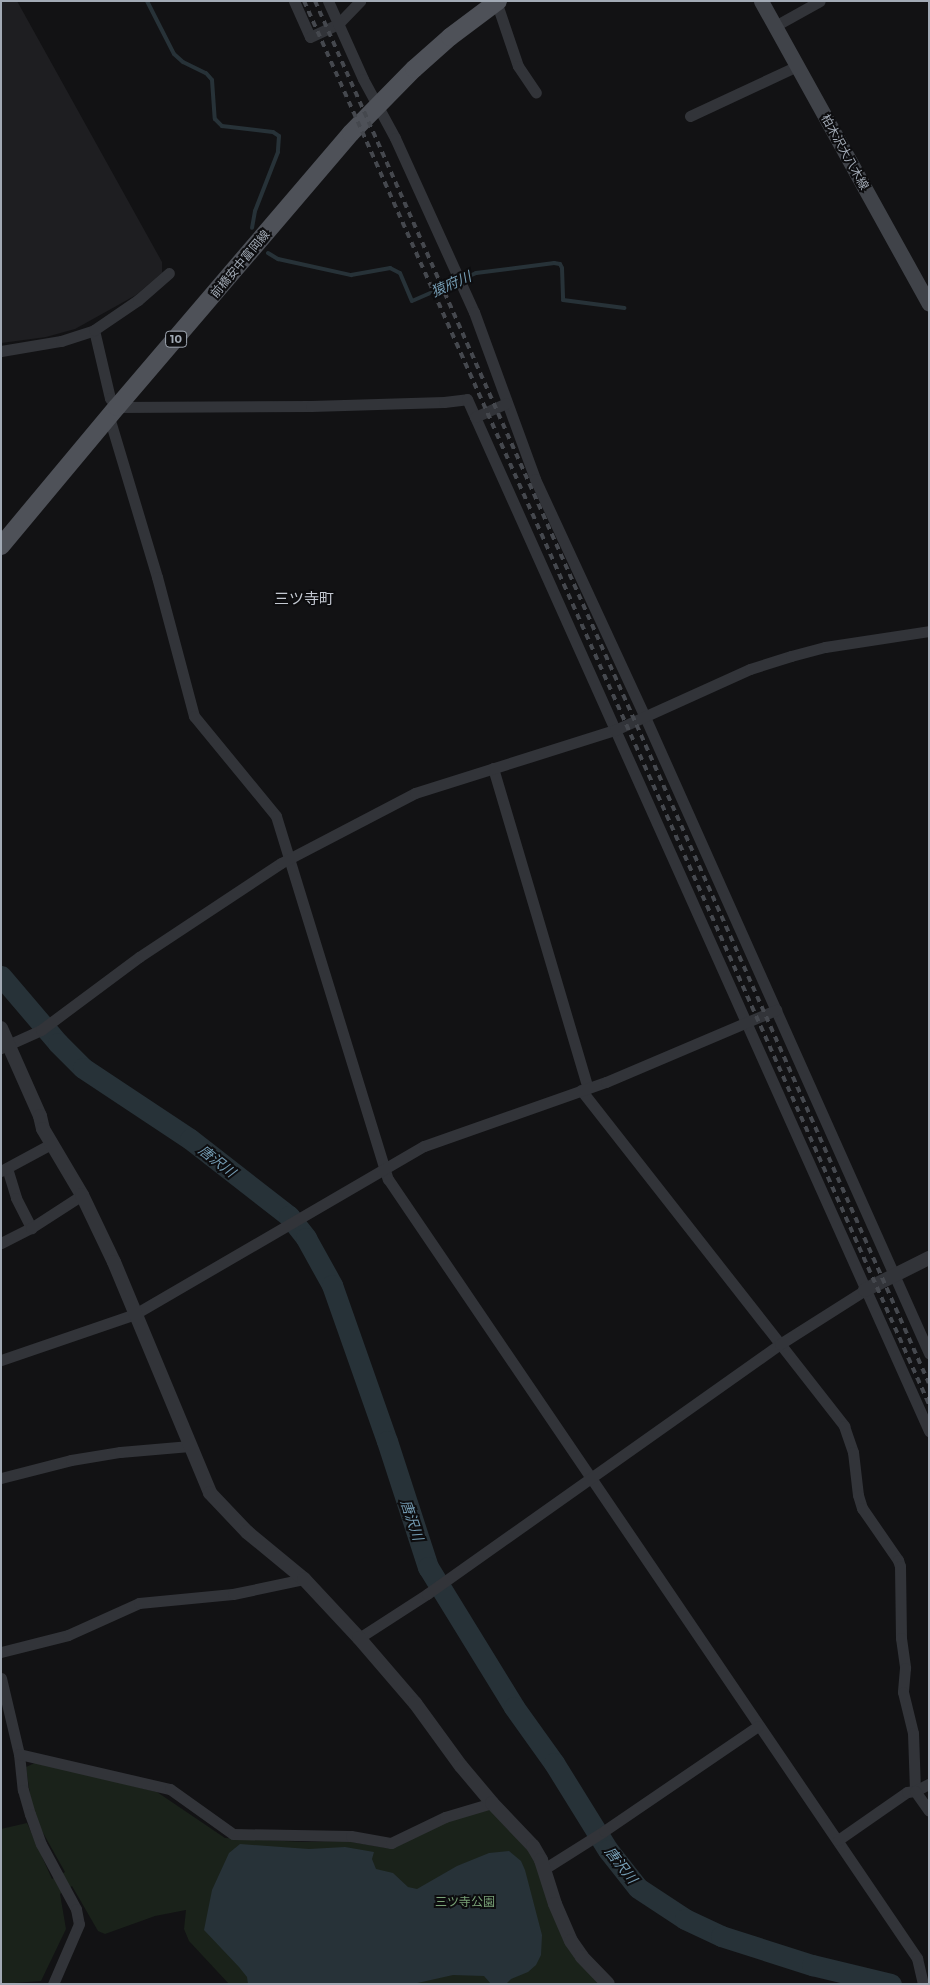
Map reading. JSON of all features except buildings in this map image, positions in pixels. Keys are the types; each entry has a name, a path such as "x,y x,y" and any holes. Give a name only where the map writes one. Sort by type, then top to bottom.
{"main road":[{"name":"柏木沢大八木線","path":"761,1 929,304"},
{"name":"前橋安中富岡線","path":"1,546 113,412 377,105 450,37 497,3"}],"street":[{"path":"294,1 310,37 338,24 360,1"},
{"path":"328,1 377,105 395,138 474,312 535,479 645,717 929,1354"},
{"path":"775,26 820,1"},
{"path":"497,3 518,66 536,93"},
{"path":"690,116 797,66"},
{"path":"1,351 61,341 94,330 138,300 170,273"},
{"path":"94,330 113,412 194,716 276,816 384,1171 394,1189 758,1726 918,1958 923,1982"},
{"path":"113,412 444,402 466,399 929,1431"},
{"path":"475,417 506,403"},
{"path":"4,1046 41,1030 139,958 290,858 415,793 615,730 750,669 791,656 825,647 929,631"},
{"path":"494,768 585,1089 844,1426 853,1452 858,1495 862,1508 898,1560 901,1576 901,1638 905,1658 903,1692 913,1733 915,1791 929,1811"},
{"path":"1,1360 135,1314 430,1144 629,1073 776,1010"},
{"path":"1,1028 4,1046 51,1144 82,1195 114,1262 210,1493 247,1532 304,1579 359,1638 415,1703 492,1803 532,1846 544,1869 555,1904 571,1942 582,1957 608,1984"},
{"path":"31,1228 4,1169 51,1144"},
{"path":"1,1243 31,1228 82,1195"},
{"path":"359,1638 432,1590 780,1344 865,1290 929,1258"},
{"path":"1,1478 71,1460 130,1451 190,1446"},
{"path":"1,1652 68,1635 139,1603 233,1594 304,1579"},
{"path":"1,1678 6,1720 19,1754 23,1790 32,1821 40,1844 76,1909 79,1924 53,1984"},
{"path":"544,1869 604,1831 758,1726"},
{"path":"19,1754 170,1789 233,1834 351,1836 391,1843 445,1817 492,1803"},
{"path":"838,1840 907,1792 915,1791 929,1784"}],"shaded area":[{"path":"1,1 17,1 162,262 162,273 136,295 75,329 46,337 1,343"},
{"path":"240,1844 309,1849 345,1847 374,1852 372,1859 376,1869 393,1873 408,1887 417,1889 457,1866 489,1853 509,1851 521,1861 525,1870 542,1935 541,1955 536,1965 528,1972 511,1979 506,1984 491,1984 484,1976 453,1975 413,1984 248,1984 247,1977 239,1967 204,1930 212,1890 229,1853"}],"green space":[{"name":"三ツ寺公園","path":"37,1762 157,1792 225,1838 305,1842 346,1841 387,1848 442,1823 493,1805 531,1852 551,1902 602,1984 229,1984 189,1941 184,1929 186,1910 155,1916 105,1934 98,1931 72,1886 60,1894 66,1929 41,1981 1,1984 1,1829 27,1823 52,1879 65,1872 33,1815 26,1767"}],"waterway":[{"name":"猿府川","path":"147,1 174,54 183,62 206,73 212,80 215,119 222,126 273,132 279,136 278,152 255,211 252,228"},
{"name":"猿府川","path":"268,253 278,259 351,275 390,268 400,273 412,301 476,273 554,263 560,264 562,268 563,300 624,308"},
{"name":"唐沢川","path":"1,976 58,1043 83,1068 190,1139 289,1216 306,1238 332,1285 387,1441 428,1567 514,1707 554,1763 608,1850 638,1888 685,1919 721,1936 812,1965 891,1984"}],"railway":[{"path":"304,1 929,1404"},
{"path":"315,1 929,1383"}],"district":[{"name":"三ツ寺町","path":"304,599"}]}
